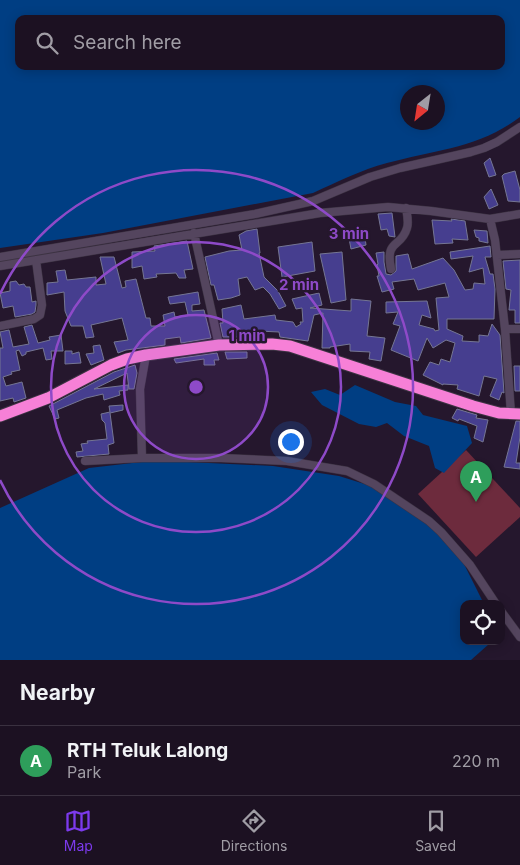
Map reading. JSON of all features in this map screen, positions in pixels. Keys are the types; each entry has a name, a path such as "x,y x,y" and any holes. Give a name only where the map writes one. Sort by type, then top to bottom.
{"highway":[{"path":"0,416 48,398 111,365 127,359 219,345 272,344 290,346 474,406 499,413 516,414"}],"street":[{"path":"0,257 284,208 317,200 370,177 484,148 520,127"},
{"path":"317,200 320,213"},
{"path":"0,266 194,233 358,208 406,208 490,219 520,214"},
{"path":"391,269 388,256 389,251 406,232 408,226 406,208"},
{"path":"490,219 497,255 516,414"},
{"path":"194,233 219,345"},
{"path":"117,237 119,246"},
{"path":"497,255 520,254"},
{"path":"0,326 34,319 40,314 42,305 36,260"},
{"path":"505,330 520,329"},
{"path":"142,458 140,389 146,355"},
{"path":"85,461 142,458 221,458 287,461 347,471 360,476 397,498 429,521 470,565 493,600"},
{"path":"505,616 520,637"}],"shaded area":[{"path":"466,450 520,508 520,517 476,557 418,494"}],"water":[{"path":"0,0 520,0 520,117 473,142 377,166 349,176 313,193 103,233 0,248"},
{"path":"355,385 395,402 416,406 423,415 467,426 472,443 444,473 435,468 429,446 404,436 387,423 376,427 359,424 322,405 311,392 325,389 340,395"},
{"path":"141,462 273,466 339,476 371,486 427,520 459,554 482,600 460,600 460,645 488,645 471,660 0,660 0,508 89,468"}],"building":[{"path":"490,158 496,175 489,177 484,163"},
{"path":"515,171 520,190 520,202 508,201 502,176"},
{"path":"491,189 498,205 489,209 484,197"},
{"path":"392,213 395,237 389,236 387,229 381,230 378,214"},
{"path":"451,219 465,221 468,240 452,239 453,243 435,244 432,220 452,221"},
{"path":"257,229 264,277 278,291 286,306 279,309 270,294 263,287 255,290 247,277 238,279 240,295 231,298 218,300 214,285 211,285 205,257 242,250 239,235 246,231"},
{"path":"364,230 366,245 351,249 348,233"},
{"path":"474,230 487,231 488,243 479,241"},
{"path":"187,241 193,269 184,270 186,278 179,278 176,273 156,274 157,277 144,279 142,266 132,268 132,252 155,251 154,246"},
{"path":"312,242 315,271 282,277 278,247"},
{"path":"490,246 491,257 485,257 490,274 493,274 495,289 494,319 447,319 447,329 463,336 462,341 479,342 479,335 488,336 492,324 500,335 504,393 502,392 499,400 490,396 497,379 484,376 479,396 457,389 458,385 443,385 423,375 430,362 439,365 441,359 450,362 455,343 446,340 433,348 427,338 418,361 391,350 400,326 393,324 398,312 386,313 386,302 427,301 431,318 422,315 419,325 434,329 435,331 439,330 436,298 449,297 445,283 418,290 414,279 392,282 394,289 382,292 377,276 379,276 376,253 384,252 386,274 391,275 396,271 396,256 408,254 412,269 443,258 454,270 465,290 473,289 474,283 485,284 483,268 469,272 473,256 451,259 450,252"},
{"path":"342,252 346,300 331,303 320,254"},
{"path":"100,257 114,257 122,288 126,287 125,281 136,279 146,318 150,318 151,326 165,326 163,315 174,312 175,317 188,315 185,302 170,304 168,297 198,292 200,304 192,305 192,311 204,310 211,338 181,343 180,337 165,339 165,345 126,350 118,353 114,342 128,340 122,318 91,325 94,337 86,338 83,326 71,326 65,311 64,292 47,295 47,283 58,282 56,271 65,270 67,280 96,277 96,285 106,284"},
{"path":"520,260 520,323 515,323 515,310 509,310 511,290 506,289 503,261"},
{"path":"16,281 19,285 24,284 26,287 30,287 32,302 36,301 35,312 32,314 15,317 13,306 3,308 0,293 10,291 10,282"},
{"path":"319,293 322,305 310,308 351,311 351,299 371,301 367,336 385,338 381,361 369,359 370,352 350,351 350,344 322,348 323,313 314,315 308,341 280,337 279,332 258,331 259,337 223,337 220,323 223,323 222,309 241,305 244,319 275,315 276,320 293,322 296,327 301,324 300,322 303,322 302,308 296,309 292,299"},
{"path":"32,325 38,343 50,340 49,337 61,335 63,351 51,351 52,359 46,360 43,348 26,352 22,356 19,350 16,351 20,370 11,372 12,374 3,377 6,386 22,382 26,398 14,402 13,398 0,401 0,348 3,348 0,332 9,330 13,347 29,344 24,327"},
{"path":"100,345 104,360 91,365 86,354 94,353 93,346"},
{"path":"65,351 72,351 72,354 79,352 81,363 65,364"},
{"path":"225,352 247,352 247,358 227,359"},
{"path":"217,353 219,360 214,360 215,365 204,365 204,359 176,363 174,359"},
{"path":"135,365 137,373 134,389 129,389 127,373 94,389 128,385 128,390 119,391 120,395 104,400 103,394 86,398 57,410 59,418 55,419 49,406 114,372"},
{"path":"514,366 520,366 520,391 515,391"},
{"path":"123,405 123,410 110,413 114,443 108,445 109,454 77,457 76,452 83,451 81,444 88,443 87,441 107,439 105,423 102,420 101,414 110,412 109,406"},
{"path":"457,409 477,415 476,418 488,420 483,442 474,438 477,426 452,418"},
{"path":"516,421 520,421 520,437 516,463 520,463 520,469 504,467"}],"place":[{"name":"RTH Teluk Lalong","path":"476,502"}]}
